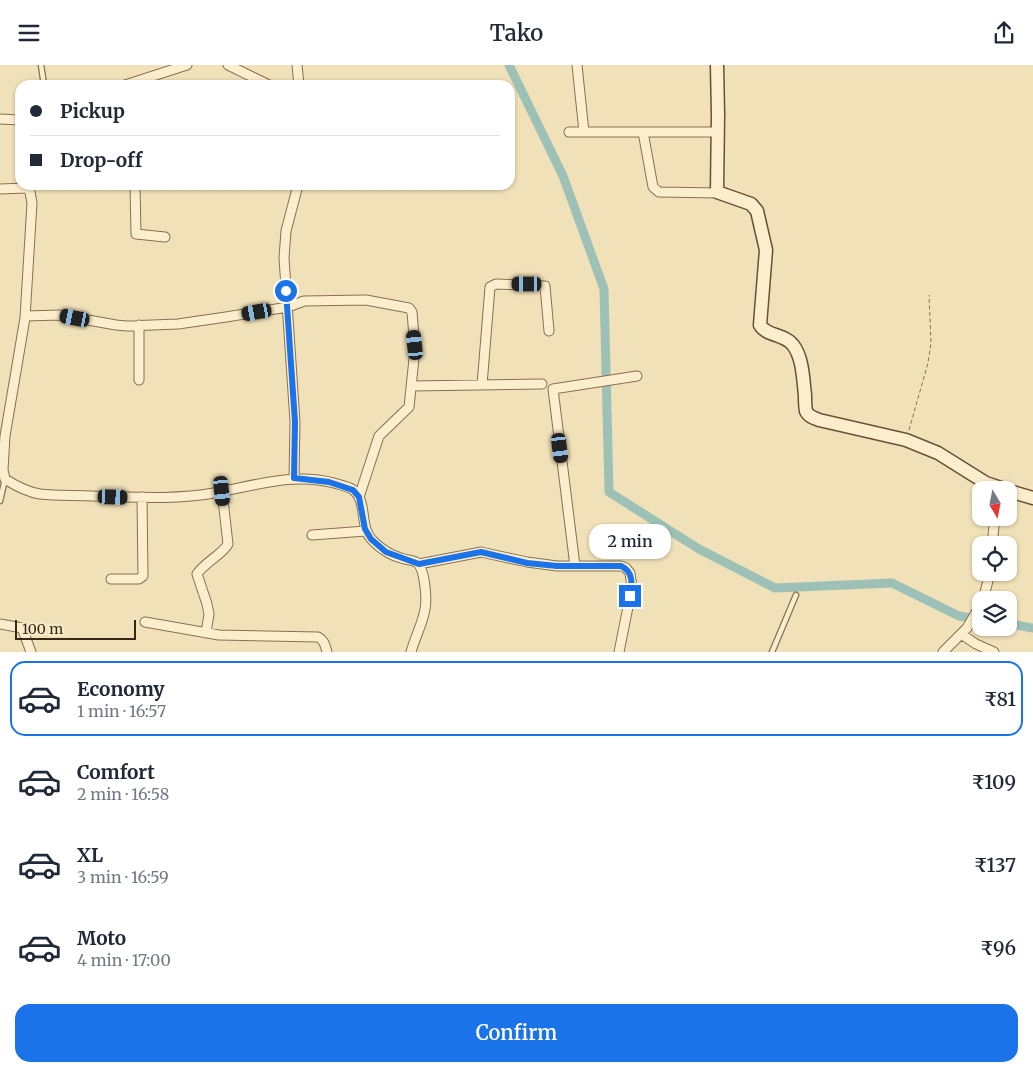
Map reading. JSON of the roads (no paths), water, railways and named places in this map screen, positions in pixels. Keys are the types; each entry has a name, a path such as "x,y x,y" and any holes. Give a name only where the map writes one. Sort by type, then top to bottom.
{"street":[{"path":"145,80 187,65"},
{"path":"228,65 259,80"},
{"path":"298,65 299,80"},
{"path":"577,65 584,132"},
{"path":"717,65 718,193"},
{"path":"0,119 15,120"},
{"path":"569,132 718,132"},
{"path":"643,132 653,187 656,190 659,192 718,193 751,204 757,211 766,250 760,325 763,329 784,337 793,345 803,376 806,410 810,415 827,422 906,440 938,453 983,481"},
{"path":"0,189 15,188"},
{"path":"28,190 31,195 32,218 25,316 5,436 3,470 5,479 17,486 39,494 142,497 181,497 294,478 329,482 353,490 359,497 366,531 371,539 386,552 419,564 481,552 527,563 621,566 630,573 632,578 619,652"},
{"path":"135,190 136,234 165,237"},
{"path":"294,478 295,422 284,246 297,190"},
{"path":"482,385 490,287 496,284 545,285 549,331"},
{"path":"25,316 60,315 116,325 139,325 190,322 288,307 304,301 366,300 409,308 412,312 415,345 409,408 379,437 359,497"},
{"path":"139,325 139,380"},
{"path":"576,566 553,389 637,376"},
{"path":"412,386 542,384"},
{"path":"206,633 208,609 197,574 208,561 227,546 222,491"},
{"path":"1018,494 1033,499"},
{"path":"111,579 139,579 143,575 142,497"},
{"path":"312,535 366,531"},
{"path":"411,652 425,610 424,582 422,568 419,564"},
{"path":"943,652 952,649 972,618"},
{"path":"145,622 219,635 318,637 322,639 327,652"},
{"path":"0,624 22,628 31,652"},
{"path":"964,631 976,644 994,652"}],"lane":[{"path":"41,65 43,80"},
{"path":"0,501 5,479"},
{"path":"772,652 796,595"}],"waterway":[{"path":"509,65 563,176 604,289 609,492 699,549 775,588 892,583 959,616 972,618"},
{"path":"1017,625 1033,628"}]}
